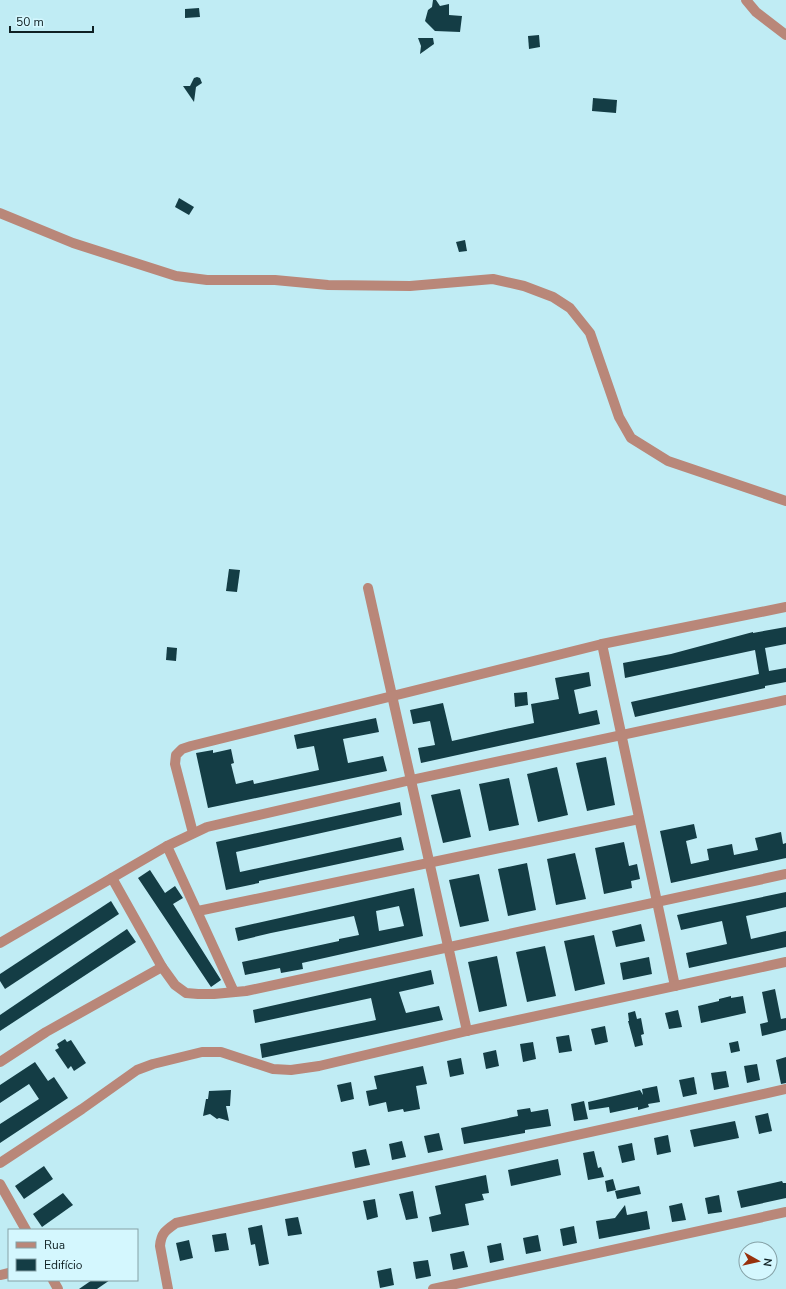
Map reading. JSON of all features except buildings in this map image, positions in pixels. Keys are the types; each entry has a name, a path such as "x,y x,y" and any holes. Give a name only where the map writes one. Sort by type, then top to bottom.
{"street":[{"path":"746,0 756,12 786,35"},
{"path":"0,213 74,243 176,276 207,280 274,280 328,285 410,286 493,279 531,289 553,297 570,308 580,319 590,334 619,417 631,438 668,461 786,500"},
{"path":"368,588 467,1031"},
{"path":"193,833 175,764 176,755 182,749 214,739 602,644 786,607"},
{"path":"602,644 675,986"},
{"path":"0,943 167,846 207,827 411,780 786,700"},
{"path":"198,911 639,819"},
{"path":"167,846 234,992"},
{"path":"112,878 162,967 175,985 186,993 214,994 234,992 786,874"},
{"path":"0,1163 82,1109 137,1070 153,1064 202,1052 221,1052 272,1069 291,1070 319,1066 467,1031 786,962"},
{"path":"0,1062 46,1032 162,967"},
{"path":"168,1289 160,1239 163,1233 176,1223 786,1090"},
{"path":"0,1184 25,1229"},
{"path":"433,1289 786,1212"}]}
